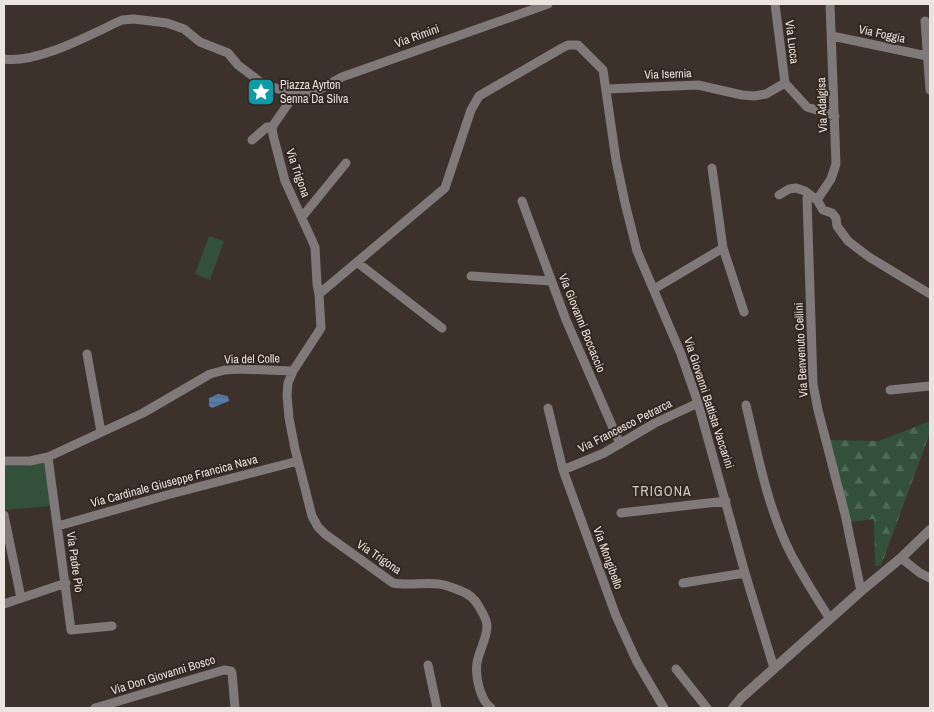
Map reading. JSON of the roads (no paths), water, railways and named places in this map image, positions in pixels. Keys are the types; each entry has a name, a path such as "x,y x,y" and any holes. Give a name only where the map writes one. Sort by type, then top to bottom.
{"street":[{"name":"Via Rimini","path":"297,96 315,92 342,76 548,4"},
{"name":"Via Lucca","path":"775,4 785,83"},
{"name":"Via Adalgisa","path":"817,200 831,180 836,164 830,4"},
{"path":"4,58 18,60 40,54 122,20 134,19 167,22 184,29 200,42 228,53 238,64 263,84 297,96 285,107 272,127 267,127 252,140"},
{"path":"925,21 930,90"},
{"name":"Via Foggia","path":"832,36 927,56"},
{"name":"Via Giovanni Battista Vaccarini","path":"358,263 445,188 471,110 479,96 568,45 578,45 590,55 603,70 616,160 624,202 637,251 681,354 698,403 745,573 774,668"},
{"path":"785,83 807,107 835,116"},
{"name":"Via Isernia","path":"607,89 698,85 754,96 766,94 785,83"},
{"name":"Via Trigona","path":"272,127 284,175 315,247 319,294"},
{"path":"302,217 346,163"},
{"path":"712,168 723,248 744,312"},
{"path":"779,195 789,189 796,188 808,194 817,200 823,210 832,213 836,218 837,226 848,241 869,257 930,294"},
{"name":"Via Benvenuto Cellini","path":"808,194 813,384 845,514 861,591"},
{"name":"Via Giovanni Boccaccio","path":"522,201 566,320 620,444"},
{"path":"654,289 723,248"},
{"path":"319,294 358,263 442,328"},
{"path":"471,276 551,281"},
{"name":"Via del Colle","path":"4,461 20,462 48,456 143,413 210,374 239,369 293,371 321,328 319,294"},
{"path":"88,354 101,432"},
{"name":"Via Trigona","path":"293,371 288,383 289,418 312,516 318,527 394,584 440,584 464,592 474,599 488,625 477,663 477,670 481,695 484,703 491,708"},
{"path":"890,390 930,386"},
{"name":"Via Francesco Petrarca","path":"563,470 604,453 655,423 698,403"},
{"path":"746,405 761,471 776,518 792,556 830,620"},
{"name":"Via Mongibello","path":"548,408 563,470 616,616 637,662 664,708"},
{"name":"Via Padre Pio","path":"48,456 71,630 112,626"},
{"name":"Via Cardinale Giuseppe Francica Nava","path":"58,526 298,461"},
{"path":"622,513 726,501"},
{"path":"4,515 21,598"},
{"path":"732,708 774,668 901,558 930,530"},
{"path":"901,558 920,573 930,578"},
{"path":"683,583 745,573"},
{"path":"4,604 66,583"},
{"path":"428,665 437,708"},
{"path":"676,668 707,708"},
{"name":"Via Don Giovanni Bosco","path":"96,708 224,670 231,671 232,673 235,708"}],"water":[{"path":"218,394 228,396 229,401 212,408 209,406 209,398"}],"place":[{"name":"Piazza Ayrton Senna Da Silva","path":"261,92"}],"district":[{"name":"TRIGONA","path":"662,491"}]}
